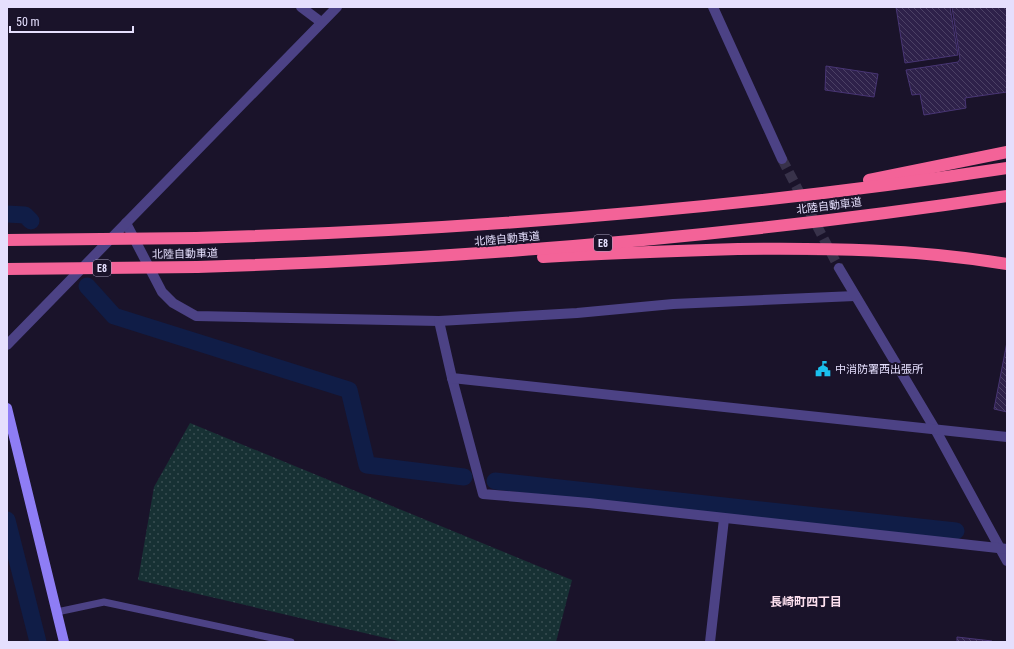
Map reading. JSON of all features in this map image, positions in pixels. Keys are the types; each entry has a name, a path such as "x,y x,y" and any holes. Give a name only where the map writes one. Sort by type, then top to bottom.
{"highway":[{"path":"810,194 900,172 1007,152"},
{"name":"北陸自動車道","path":"7,240 313,235 488,225 642,212 810,194 1007,168"},
{"name":"北陸自動車道","path":"7,269 314,264 489,254 654,239 825,220 1007,196"},
{"path":"314,264 395,266 640,251 811,248 925,252 1007,264"}],"street":[{"path":"301,7 321,22"},
{"path":"7,345 337,7"},
{"path":"713,7 782,159"},
{"path":"126,223 162,292 173,303 196,316 439,321 577,313 673,304 855,296"},
{"path":"839,268 1004,548 1007,561"},
{"path":"439,321 452,378 483,494 589,503 724,519 1004,548"},
{"path":"452,378 1007,437"},
{"path":"7,408 64,642"},
{"path":"710,642 724,519"}],"lane":[{"path":"57,612 104,602 291,642"}],"green space":[{"path":"190,423 572,580 556,642 403,642 138,580 154,487"}],"building":[{"path":"896,7 950,7 958,55 905,63"},
{"path":"952,7 1007,7 1007,92 965,98 966,108 924,115 920,94 912,95 906,70 958,62 960,59"},
{"path":"826,66 878,74 874,97 825,90"},
{"path":"1007,342 1007,412 994,409"},
{"path":"957,637 992,641 992,642 957,642"}],"waterway":[{"path":"7,214 25,215 31,221"},
{"path":"87,286 114,316 349,390 367,465 464,477"},
{"path":"495,481 956,531"},
{"path":"7,520 38,642"}],"tunnel":[{"path":"782,159 839,268"}],"place":[{"name":"中消防署西出張所","path":"823,369"}],"district":[{"name":"長崎町四丁目","path":"806,602"}]}
